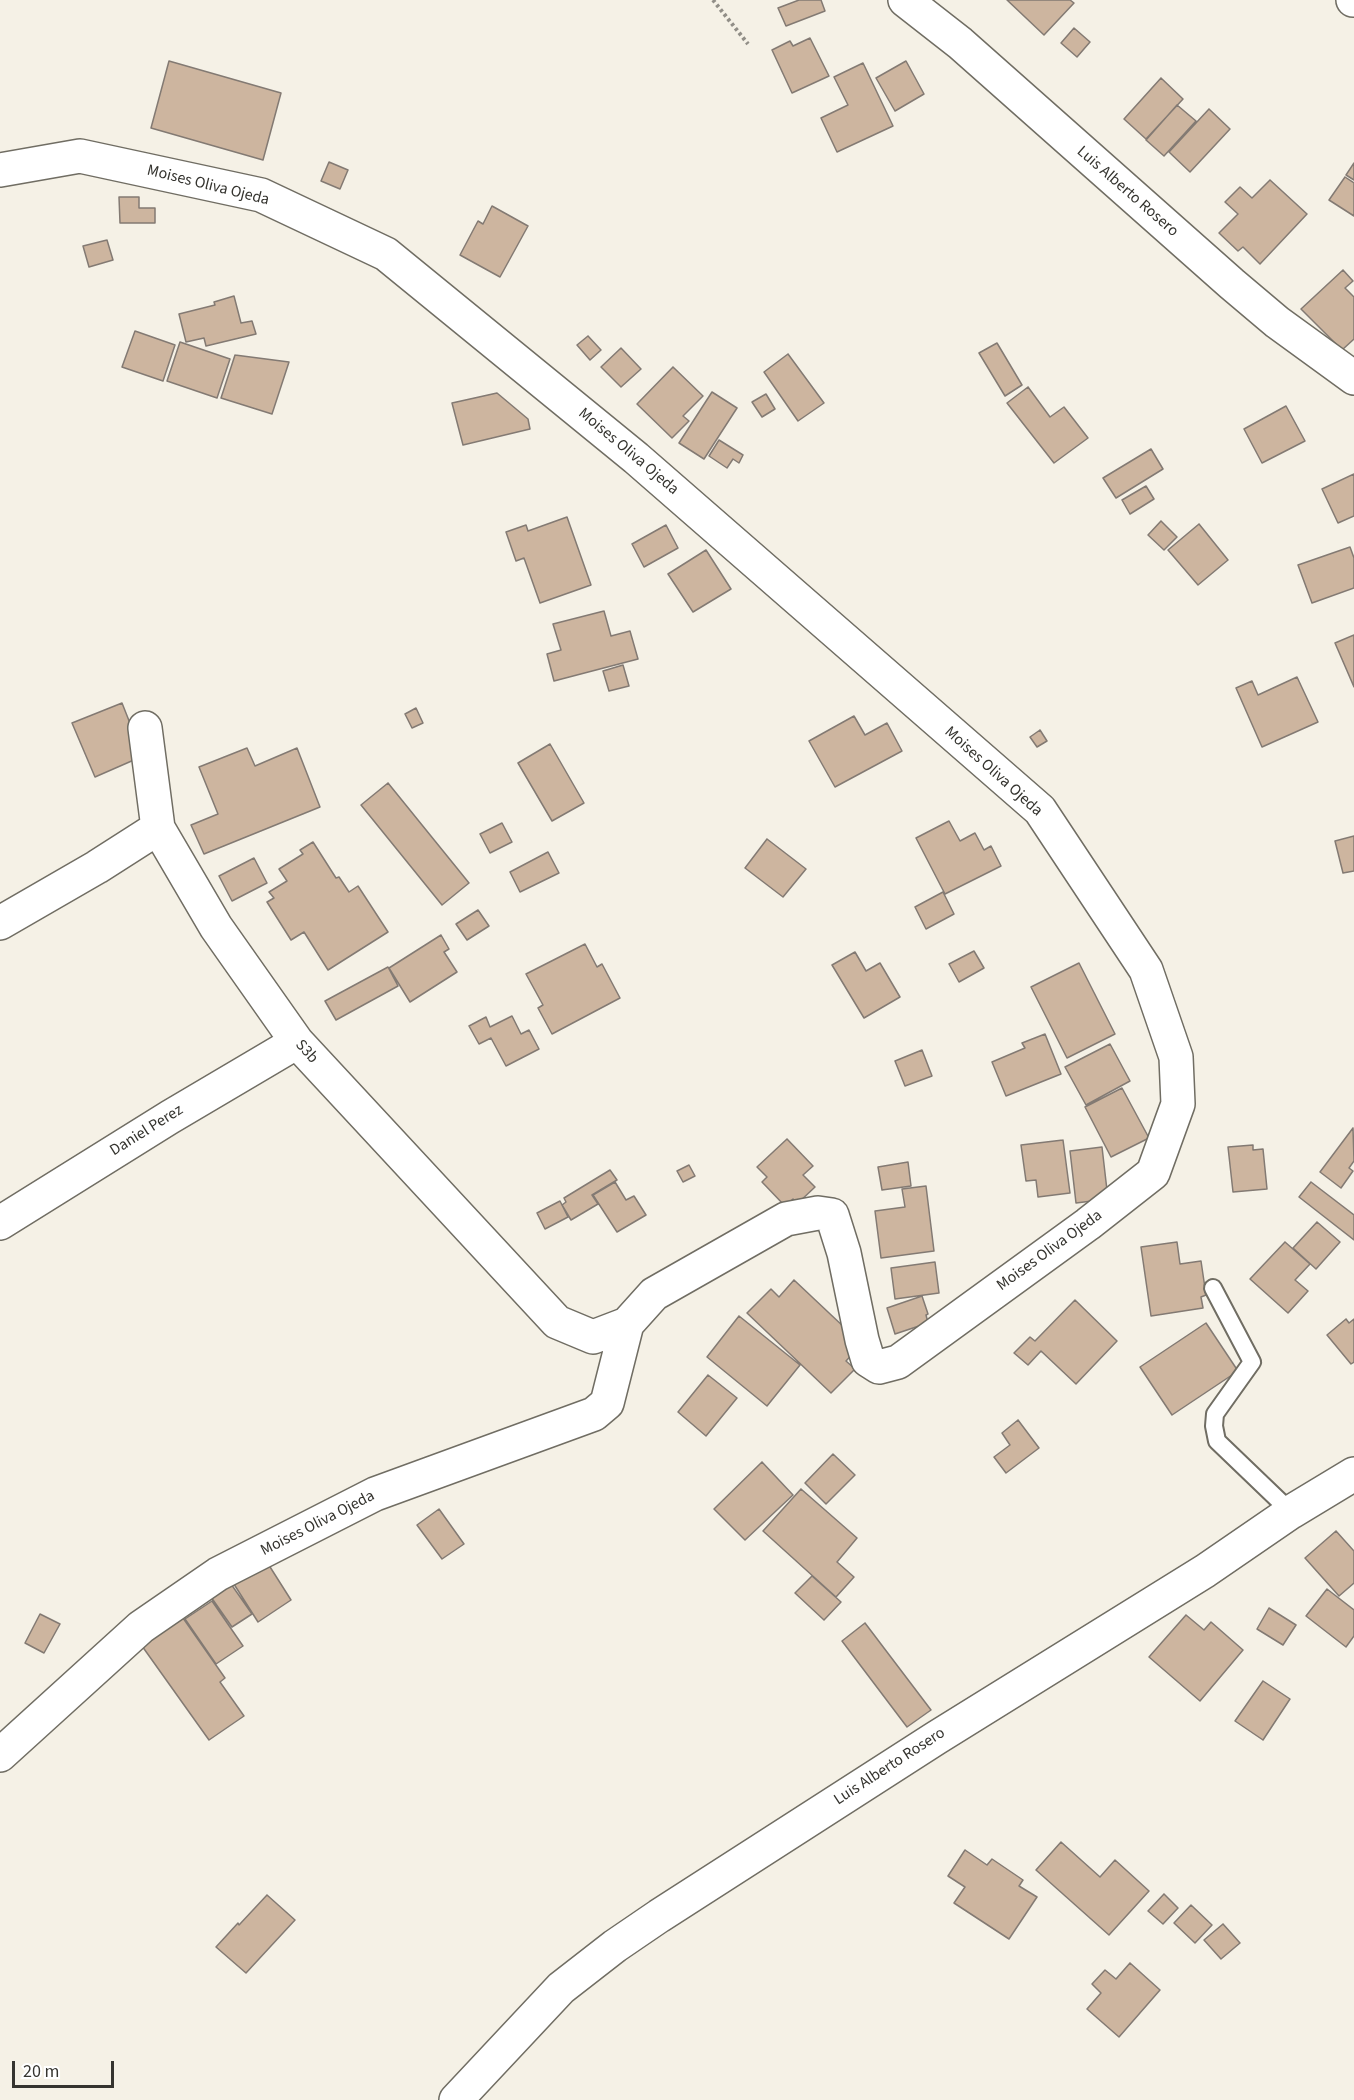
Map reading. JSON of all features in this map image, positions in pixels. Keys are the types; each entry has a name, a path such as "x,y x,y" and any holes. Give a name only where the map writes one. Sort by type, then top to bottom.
{"street":[{"name":"Luis Alberto Rosero","path":"905,0 960,43 1277,322 1354,378"},
{"name":"Moises Oliva Ojeda","path":"0,170 80,156 261,195 386,254 636,458 1040,810 1146,970 1176,1057 1178,1104 1153,1173 1088,1224 898,1362 879,1367 868,1360 844,1253 832,1215 818,1213 786,1219 654,1294 627,1324 593,1337 557,1322"},
{"name":"S3b","path":"145,728 158,828 216,927 297,1042 557,1322"},
{"path":"0,923 97,867 158,828"},
{"name":"Daniel Perez","path":"0,1224 170,1117 297,1042"},
{"name":"Moises Oliva Ojeda","path":"0,1755 141,1627 218,1574 375,1494 594,1414 607,1404 627,1324"},
{"name":"Luis Alberto Rosero","path":"456,2100 561,1988 624,1940 936,1738 1205,1571 1291,1512 1354,1474"}],"lane":[{"path":"1213,1288 1252,1362 1215,1414 1214,1426 1217,1441 1291,1512"}],"path":[{"path":"713,0 748,44"}],"building":[{"path":"799,0 821,0 825,11 786,26 778,8"},
{"path":"1007,0 1070,0 1074,3 1044,35"},
{"path":"1074,28 1090,42 1077,57 1061,43"},
{"path":"810,38 829,76 792,93 772,50 790,41 793,46"},
{"path":"169,61 281,93 263,160 151,128"},
{"path":"906,61 924,94 895,111 876,78"},
{"path":"863,63 893,126 837,152 821,118 848,105 834,77"},
{"path":"1161,78 1183,99 1146,139 1124,119"},
{"path":"1177,105 1196,121 1164,156 1146,140"},
{"path":"1209,109 1230,129 1190,172 1169,152"},
{"path":"329,162 348,170 340,189 321,181"},
{"path":"1354,163 1354,180 1346,175"},
{"path":"1345,177 1354,183 1354,216 1329,200"},
{"path":"1270,180 1307,214 1260,264 1243,247 1238,251 1219,233 1238,214 1225,202 1240,187 1252,198"},
{"path":"119,197 139,197 139,208 155,208 155,223 120,223"},
{"path":"492,206 528,226 500,277 460,255 478,221 483,224"},
{"path":"107,240 113,260 89,267 83,246"},
{"path":"1343,270 1353,281 1345,288 1354,297 1354,339 1342,350 1301,309"},
{"path":"234,296 241,323 252,321 256,334 206,346 204,338 186,342 179,314 215,305 214,302"},
{"path":"135,331 175,345 163,381 122,367"},
{"path":"588,336 601,350 590,360 577,345"},
{"path":"180,342 230,359 217,398 167,381"},
{"path":"997,343 1022,385 1005,396 979,353"},
{"path":"621,348 641,369 621,387 601,367"},
{"path":"788,354 824,403 798,421 764,372"},
{"path":"235,355 289,362 272,414 221,398"},
{"path":"673,367 703,396 683,416 689,421 672,438 637,404"},
{"path":"1028,387 1050,417 1064,407 1088,438 1054,463 1007,403"},
{"path":"712,392 737,408 704,459 679,443"},
{"path":"497,393 528,419 530,429 463,445 452,403"},
{"path":"766,394 775,409 762,417 752,402"},
{"path":"1286,406 1305,441 1262,463 1244,429"},
{"path":"719,440 743,455 739,463 733,459 727,468 709,456"},
{"path":"1151,449 1163,469 1116,498 1103,478"},
{"path":"1354,474 1354,516 1338,523 1322,489"},
{"path":"1146,486 1154,499 1130,514 1122,500"},
{"path":"567,517 591,585 540,603 524,558 516,561 506,532 526,525 528,531"},
{"path":"1161,521 1177,537 1164,550 1148,535"},
{"path":"1199,524 1228,560 1198,585 1168,550"},
{"path":"666,525 678,548 644,567 632,544"},
{"path":"1350,547 1354,558 1354,588 1312,603 1298,565"},
{"path":"706,550 731,589 693,612 668,574"},
{"path":"604,611 611,636 630,631 638,659 554,681 547,654 561,650 553,624"},
{"path":"1354,635 1354,687 1335,643"},
{"path":"623,665 629,686 609,691 603,671"},
{"path":"1297,677 1318,722 1262,747 1236,688 1252,681 1258,695"},
{"path":"122,703 143,756 95,777 72,723"},
{"path":"416,708 423,723 412,728 405,714"},
{"path":"854,716 865,735 887,723 902,751 835,787 809,741"},
{"path":"1040,730 1047,741 1037,747 1030,737"},
{"path":"550,744 584,803 552,821 518,763"},
{"path":"247,748 255,766 297,748 320,807 204,854 191,825 218,814 199,767"},
{"path":"388,783 469,883 442,905 361,805"},
{"path":"949,821 960,841 975,833 984,850 991,846 1001,866 945,894 916,838"},
{"path":"502,823 512,842 490,853 480,834"},
{"path":"1354,836 1354,871 1343,873 1335,841"},
{"path":"767,839 806,869 783,897 745,868"},
{"path":"313,842 336,878 339,877 349,892 358,886 388,932 328,970 304,932 291,940 267,902 274,898 269,892 287,881 279,869 303,854 300,850"},
{"path":"548,852 559,873 520,892 510,872"},
{"path":"254,858 267,883 232,901 219,876"},
{"path":"943,892 954,914 926,929 915,907"},
{"path":"478,910 489,926 467,940 456,924"},
{"path":"441,935 449,949 444,952 457,972 410,1002 389,968"},
{"path":"585,944 597,967 602,964 620,998 552,1034 538,1008 543,1005 526,974"},
{"path":"974,951 984,968 959,982 949,964"},
{"path":"855,952 866,971 880,963 900,997 864,1018 832,965"},
{"path":"1079,963 1115,1034 1067,1058 1031,987"},
{"path":"388,967 398,986 336,1020 325,1001"},
{"path":"512,1016 521,1034 529,1030 539,1049 506,1066 491,1038 479,1044 469,1026 486,1017 490,1027"},
{"path":"1045,1034 1061,1074 1006,1096 992,1062 1025,1048 1022,1043"},
{"path":"1110,1044 1130,1081 1086,1105 1065,1067"},
{"path":"922,1050 932,1076 905,1086 895,1061"},
{"path":"1122,1088 1149,1138 1111,1157 1085,1107"},
{"path":"1353,1128 1354,1161 1349,1168 1353,1171 1341,1188 1320,1172"},
{"path":"787,1139 813,1166 803,1175 815,1187 797,1204 793,1199 785,1206 762,1182 767,1177 757,1167"},
{"path":"1063,1140 1070,1193 1038,1197 1036,1180 1026,1181 1021,1145"},
{"path":"1253,1145 1253,1150 1263,1149 1267,1189 1233,1192 1228,1147"},
{"path":"1102,1147 1108,1199 1076,1203 1070,1151"},
{"path":"908,1162 911,1186 882,1190 878,1167"},
{"path":"689,1165 695,1176 683,1182 677,1171"},
{"path":"610,1170 617,1180 592,1195 598,1204 571,1220 562,1205 566,1202 564,1198"},
{"path":"615,1182 626,1200 634,1196 646,1215 617,1232 593,1195"},
{"path":"1311,1182 1354,1215 1354,1240 1299,1197"},
{"path":"926,1186 934,1251 881,1258 875,1211 905,1207 902,1189"},
{"path":"560,1201 568,1217 545,1229 537,1213"},
{"path":"1317,1222 1340,1242 1316,1269 1293,1248"},
{"path":"1177,1242 1180,1264 1201,1261 1206,1295 1201,1297 1203,1308 1151,1316 1141,1247"},
{"path":"1285,1242 1310,1264 1295,1280 1308,1291 1288,1313 1250,1279"},
{"path":"935,1262 939,1293 895,1299 891,1268"},
{"path":"794,1280 862,1344 846,1361 855,1369 831,1393 747,1313 771,1289 779,1297"},
{"path":"922,1296 928,1314 926,1315 928,1323 895,1334 887,1308"},
{"path":"1075,1300 1117,1341 1076,1384 1041,1351 1028,1365 1014,1353 1030,1337 1035,1341"},
{"path":"739,1316 800,1365 767,1406 707,1357"},
{"path":"1346,1319 1349,1323 1354,1319 1354,1362 1351,1364 1327,1335"},
{"path":"1206,1323 1238,1371 1172,1415 1140,1367"},
{"path":"708,1375 737,1398 706,1436 678,1412"},
{"path":"1018,1420 1039,1448 1006,1473 994,1457 1010,1445 1002,1433"},
{"path":"833,1454 855,1475 826,1504 805,1483"},
{"path":"762,1462 793,1495 745,1540 714,1509"},
{"path":"801,1489 857,1538 837,1562 854,1577 836,1597 763,1531"},
{"path":"439,1509 464,1544 442,1559 417,1525"},
{"path":"1336,1531 1354,1551 1354,1583 1339,1596 1305,1558"},
{"path":"265,1559 291,1600 258,1622 232,1581"},
{"path":"812,1576 841,1602 824,1620 795,1593"},
{"path":"231,1584 252,1614 232,1627 211,1597"},
{"path":"1327,1589 1354,1610 1354,1636 1346,1647 1306,1616"},
{"path":"212,1601 243,1646 216,1664 185,1619"},
{"path":"1269,1608 1296,1625 1283,1645 1257,1629"},
{"path":"40,1614 60,1624 44,1653 25,1643"},
{"path":"1186,1615 1204,1630 1211,1622 1243,1650 1200,1701 1149,1657"},
{"path":"183,1618 225,1678 220,1682 244,1716 209,1740 142,1646"},
{"path":"865,1623 931,1710 907,1727 842,1641"},
{"path":"1263,1681 1290,1699 1263,1740 1235,1721"},
{"path":"1061,1842 1100,1877 1115,1860 1149,1891 1109,1935 1036,1870"},
{"path":"965,1850 987,1865 992,1859 1023,1880 1019,1886 1037,1897 1009,1939 954,1903 965,1887 948,1876"},
{"path":"1164,1894 1178,1908 1163,1924 1148,1911"},
{"path":"267,1895 295,1920 246,1973 216,1947"},
{"path":"1191,1905 1212,1925 1195,1943 1174,1923"},
{"path":"1223,1924 1240,1943 1221,1959 1204,1940"},
{"path":"1130,1963 1160,1990 1119,2037 1087,2009 1101,1993 1092,1984 1105,1970 1116,1979"}]}
